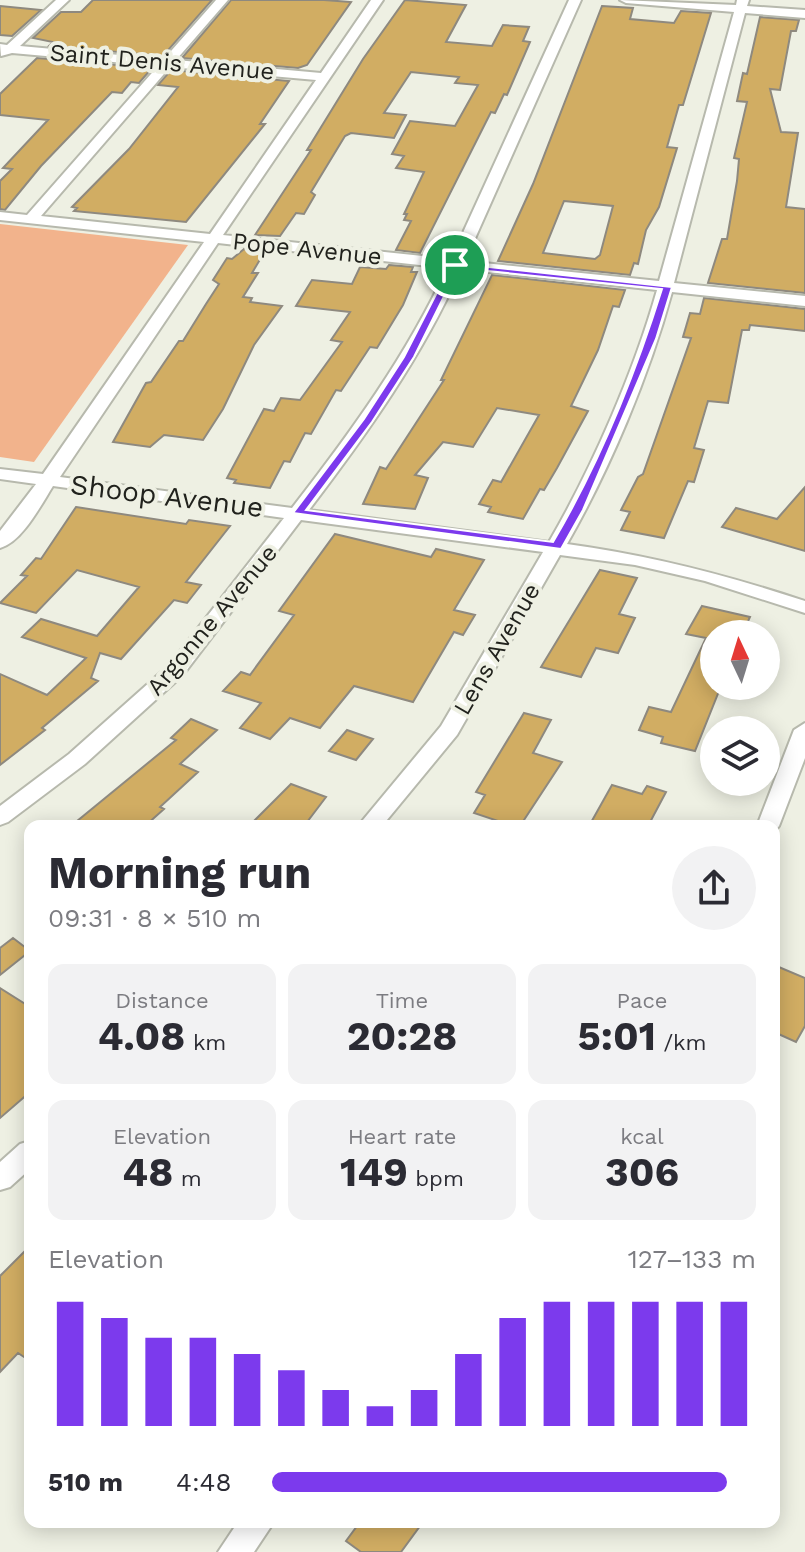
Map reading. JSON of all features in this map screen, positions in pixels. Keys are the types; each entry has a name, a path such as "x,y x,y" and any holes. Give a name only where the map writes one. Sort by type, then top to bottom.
{"street":[{"path":"0,58 5,48 63,0"},
{"path":"31,219 222,0"},
{"path":"0,542 48,480 377,0"},
{"name":"Argonne Avenue","path":"0,817 77,759 176,670 299,513 385,395 438,304 575,0"},
{"path":"626,0 742,4 805,14"},
{"name":"Lens Avenue","path":"374,820 449,730 577,510 651,339 668,287 742,4"},
{"name":"Saint Denis Avenue","path":"5,48 324,77"},
{"name":"Pope Avenue","path":"0,216 805,301"},
{"name":"Shoop Avenue","path":"0,474 557,546 688,571 805,607"},
{"path":"770,820 805,730"},
{"path":"0,1179 24,1157"},
{"path":"234,1552 253,1528"}],"shaded area":[{"path":"0,224 188,245 34,462 0,457"}],"building":[{"path":"93,0 212,0 163,56 49,46 53,42 33,38 61,12 81,12"},
{"path":"231,0 351,2 307,65 298,68 182,58"},
{"path":"405,0 466,5 446,42 492,46 503,25 529,27 523,41 530,42 507,95 504,94 495,113 491,112 420,253 396,250 411,221 404,220 407,214 404,214 424,172 396,168 404,156 392,154 410,121 455,126 478,85 455,83 459,77 411,72 384,113 406,115 394,138 351,133 345,136 311,192 315,195 304,214 296,213 280,236 255,235 311,150 307,150 363,59"},
{"path":"0,6 41,10 12,36 0,35"},
{"path":"602,6 633,8 630,19 674,23 681,11 711,13 667,147 677,148 659,207 646,230 638,264 634,263 630,275 498,261 533,184","holes":["564,201 613,206 600,255 595,259 543,253"]},
{"path":"760,17 799,20 796,31 791,31 780,90 770,89 781,132 798,133 786,207 805,209 805,293 708,283 722,239 727,239 739,159 734,158 747,102 737,101 743,73 747,74"},
{"path":"37,58 152,68 139,83 131,82 122,93 112,92 41,166 5,210 0,209 0,181 12,169 3,168 48,120 0,115 0,94"},
{"path":"171,70 289,81 260,124 265,124 186,222 74,211 77,208 72,207 129,149 178,87 158,85"},
{"path":"244,249 265,251 252,273 258,273 243,297 252,298 250,302 282,306 254,345 223,409 203,440 164,435 150,447 113,442 146,383 151,382 179,341 183,341 219,284 213,280 227,258 232,259"},
{"path":"389,265 413,267 411,272 417,272 403,305 377,348 370,347 341,391 336,390 311,434 305,433 290,462 284,461 270,488 234,483 236,480 227,478 264,409 274,411 281,398 300,400 342,342 331,340 350,312 296,306 312,280 352,284 360,267 386,269"},
{"path":"492,275 625,290 619,307 613,306 598,350 571,406 588,411 557,468 544,490 540,489 523,519 488,512 491,507 479,504 493,480 501,482 539,415 497,408 473,447 443,442 415,475 428,478 415,509 363,504 380,467 386,469 444,380 441,380"},
{"path":"704,298 805,309 805,331 750,325 749,330 742,330 728,403 708,401 694,448 704,450 694,482 688,481 664,538 621,530 630,512 621,510 638,477 643,474 691,338 683,337 690,313 700,314"},
{"path":"805,487 805,551 722,527 736,508 777,519"},
{"path":"76,507 186,524 189,520 230,526 186,582 201,585 187,603 174,600 121,659 100,653 91,678 98,681 42,728 45,730 0,765 0,674 47,695 86,658 22,637 41,619 97,636 139,587 77,570 36,613 0,603 27,576 21,575 36,558 41,559"},
{"path":"335,534 431,557 436,549 484,560 454,610 475,615 463,635 454,632 413,702 354,686 320,728 290,718 270,739 240,728 261,703 223,691 241,672 250,675 294,615 279,611"},
{"path":"600,570 637,578 619,614 635,618 618,653 596,648 581,677 541,667"},
{"path":"702,606 750,617 749,620 700,620 700,637 686,634"},
{"path":"700,651 700,700 715,700 709,716 700,716 700,738 695,751 661,743 663,737 639,730 649,707 671,712"},
{"path":"524,713 551,720 533,753 562,762 524,820 495,820 474,813 485,795 476,792"},
{"path":"191,719 217,730 180,764 198,772 160,807 164,809 152,820 78,820 176,740 171,738"},
{"path":"347,730 373,739 356,760 329,751"},
{"path":"291,784 326,797 309,820 255,820"},
{"path":"612,785 642,794 647,786 666,792 651,820 592,820"},
{"path":"13,938 24,946 24,956 0,975 0,948"},
{"path":"780,968 805,978 805,1026 796,1042 780,1035"},
{"path":"0,988 24,1003 24,1097 0,1118"},
{"path":"24,1252 24,1357 18,1353 0,1372 0,1276"},
{"path":"356,1528 419,1528 401,1552 361,1552 346,1541"}],"route":[{"path":"455,265 668,287 651,339 577,510 557,546 299,513 369,420 409,357 455,265"}]}
